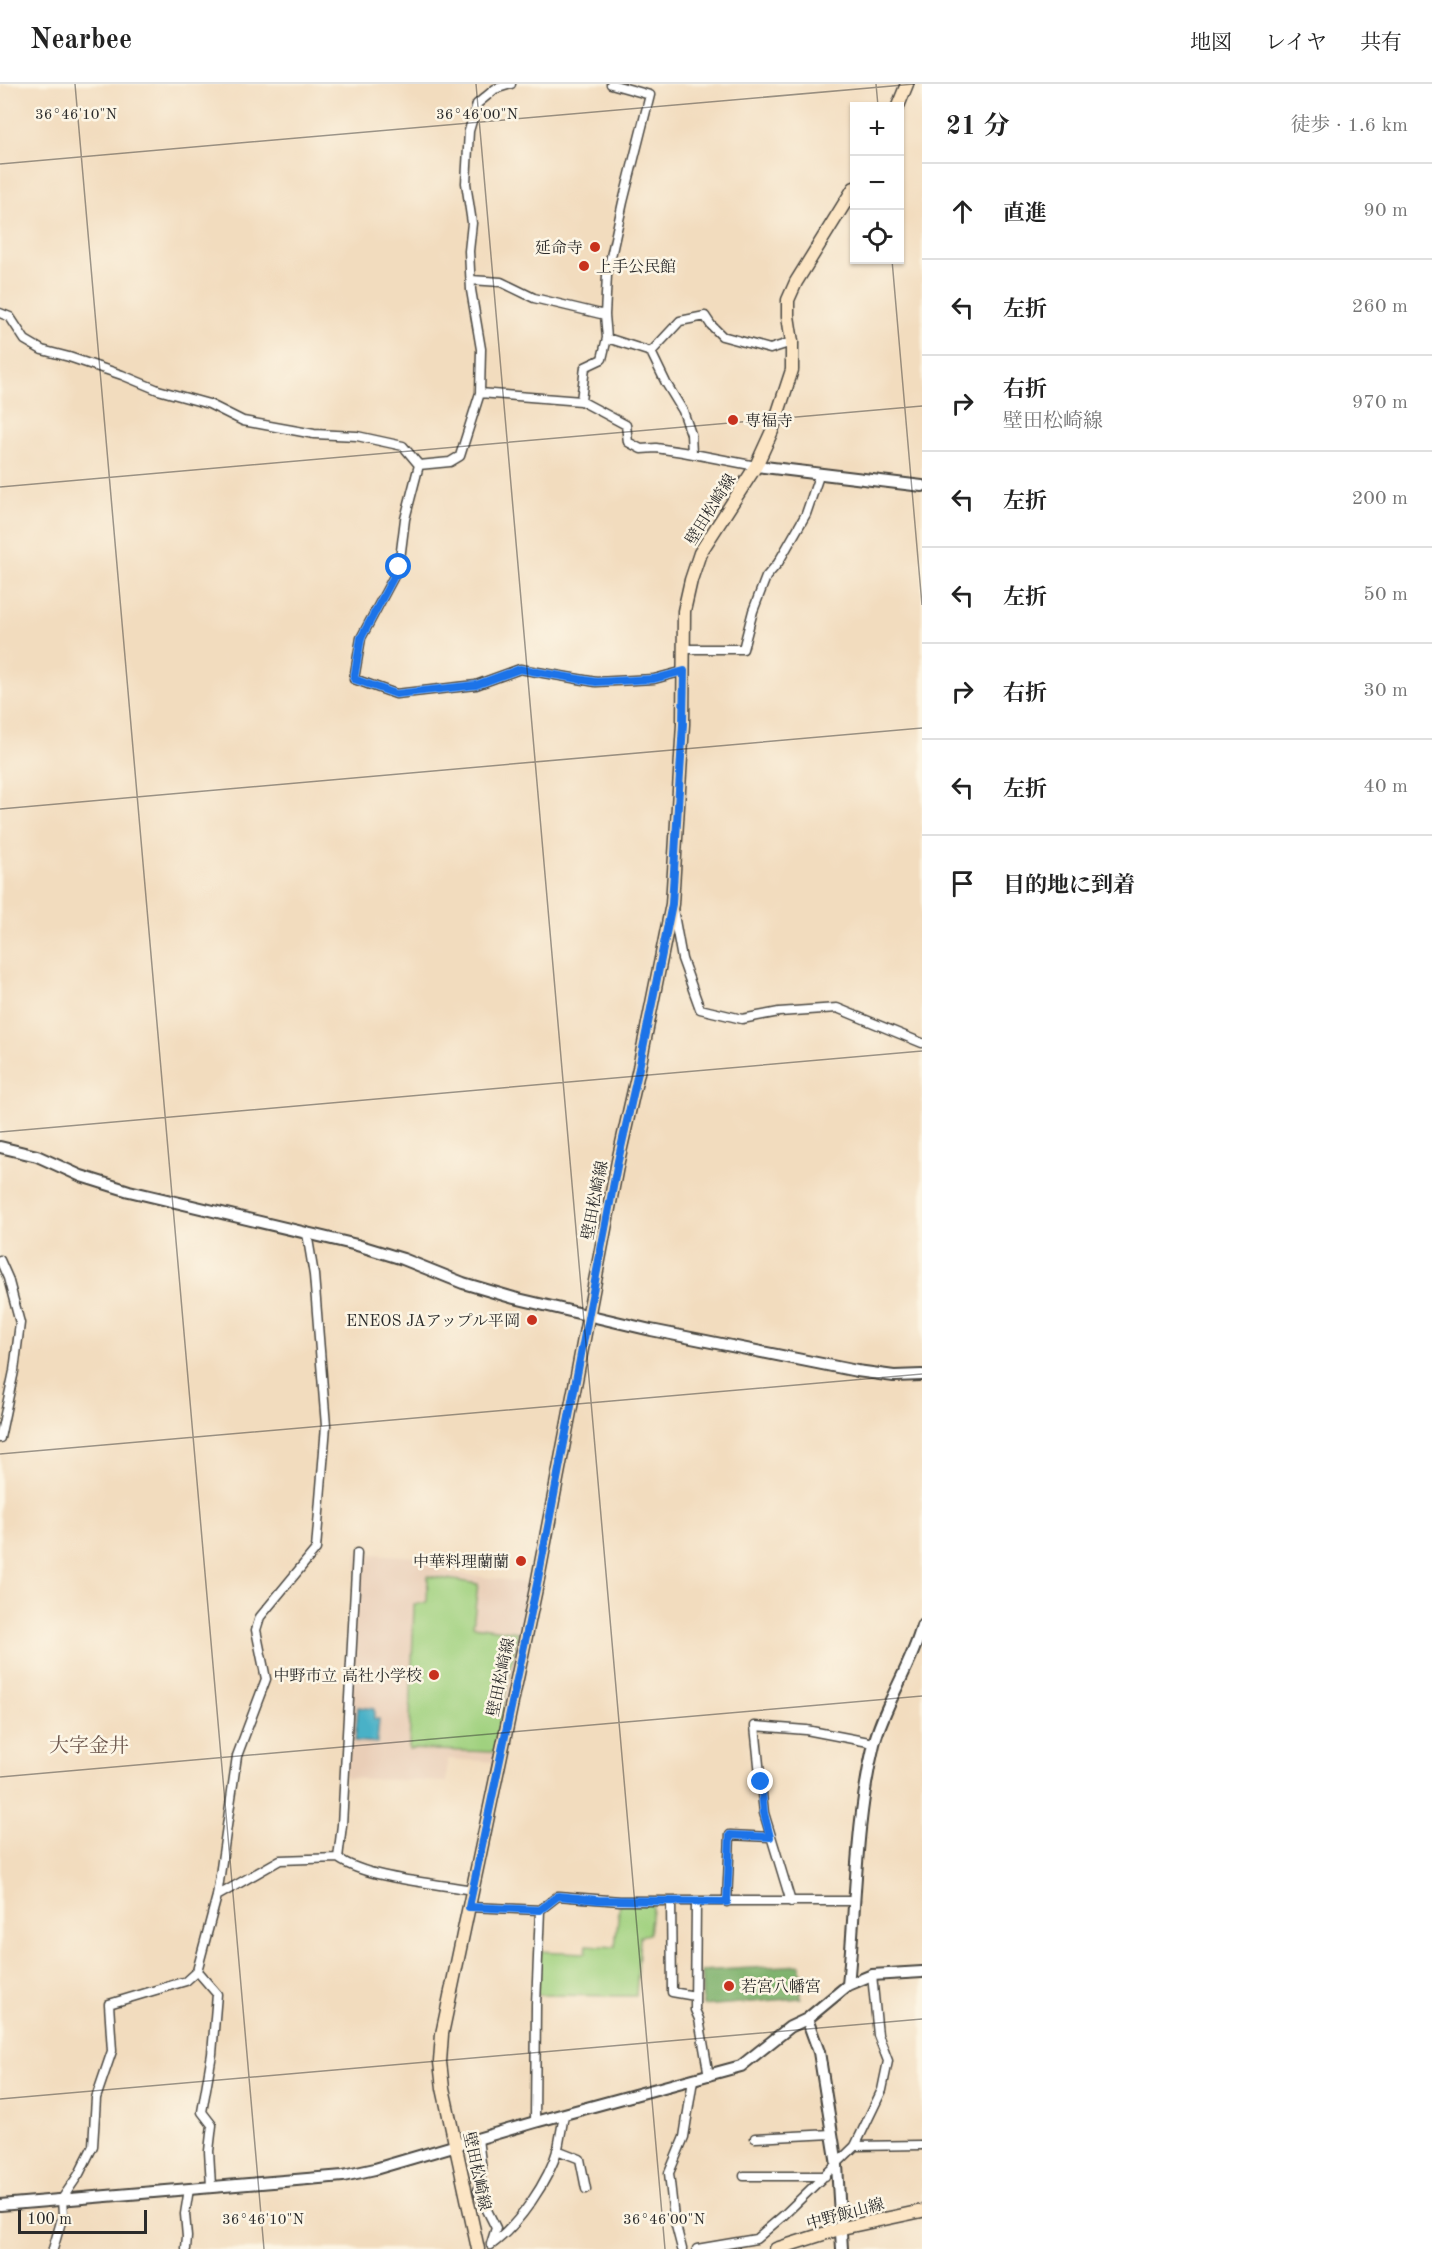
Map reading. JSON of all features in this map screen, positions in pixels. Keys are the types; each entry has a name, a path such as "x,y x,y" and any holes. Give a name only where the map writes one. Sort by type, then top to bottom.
{"main road":[{"path":"900,102 908,84"},
{"name":"壁田松崎線","path":"478,2248 443,2088 440,2062 442,2034 537,1584 618,1161 672,904 683,724 684,611 700,553 756,466 772,430 792,370 788,300 796,282 850,196"},
{"name":"中野飯山線","path":"776,2249 842,2228 922,2211"}],"street":[{"path":"420,465 450,462 460,456 480,393 482,349 471,291 469,251 472,223 466,183 469,131 477,104 495,88 511,84"},
{"path":"581,401 585,367 603,359 607,338 605,315 607,275 650,95 610,84"},
{"path":"471,280 501,282 534,298 605,315"},
{"path":"0,313 10,317 25,340 42,350 101,368 158,390 209,404 243,421 314,434 357,436 403,446 420,465"},
{"path":"651,352 680,321 705,316 711,326 722,336 770,349 792,342"},
{"path":"607,338 651,352 666,383 684,411 692,434 692,453"},
{"path":"480,393 581,401 626,425 628,442 641,449 656,448 756,466 922,486"},
{"path":"420,465 405,519 399,567 361,638 354,679 396,694 476,685 520,669 596,682 654,679 684,671"},
{"path":"684,649 743,649 753,611 766,577 778,563 806,514 820,473"},
{"path":"672,904 682,959 700,1010 742,1019 779,1012 837,1008 922,1043"},
{"path":"0,1147 37,1156 81,1176 129,1191 357,1245 403,1259 463,1283 588,1316 857,1371 894,1376 922,1375"},
{"path":"53,2249 63,2215 62,2199 79,2174 93,2146 96,2098 112,2051 109,2004 186,1982 197,1971 217,1896 237,1756 266,1679 256,1630 261,1617 316,1549 326,1426 314,1275 308,1233"},
{"path":"0,1260 8,1278 20,1323 14,1371 0,1438"},
{"path":"339,1858 357,1552"},
{"path":"848,1985 863,1807 874,1743 916,1649 922,1626"},
{"path":"791,1902 764,1813 755,1726 806,1730 874,1743"},
{"path":"727,1902 730,1835 770,1837"},
{"path":"217,1896 280,1860 339,1858 346,1863 379,1875 472,1890"},
{"path":"469,1907 540,1910 558,1896 598,1900 696,1902 854,1901"},
{"path":"671,1901 672,1992 695,1996"},
{"path":"696,1902 695,2010 699,2019 709,2076"},
{"path":"535,2122 540,1910"},
{"path":"197,1971 217,1994 212,2054 202,2112 212,2125 209,2151 211,2186"},
{"path":"0,2205 343,2176 741,2066 790,2027 807,2019 848,1985 872,1975 922,1972"},
{"path":"697,2249 756,2239 855,2146 882,2090 888,2061 878,2036 872,1975"},
{"path":"807,2019 819,2052 837,2165 842,2249"},
{"path":"682,2249 674,2218 669,2173 684,2136 693,2080"},
{"path":"478,2248 491,2247 534,2199 557,2150 564,2115"},
{"path":"755,2138 832,2134"},
{"path":"478,2139 482,2170 478,2192 496,2228 491,2247"},
{"path":"855,2146 922,2145"},
{"path":"557,2150 580,2159 586,2189"},
{"path":"744,2176 825,2176"},
{"path":"186,2249 185,2214 189,2189"}],"shaded area":[{"name":"中野市立 高社小学校","path":"357,1553 435,1558 439,1571 537,1584 499,1762 448,1759 446,1782 345,1778"}],"green space":[{"path":"428,1576 478,1584 473,1626 518,1632 494,1752 409,1749 414,1605 427,1602"},
{"path":"620,1901 653,1901 649,1934 640,1936 636,1996 536,1995 538,1951 586,1953 587,1945 615,1947"},
{"path":"800,1965 801,1998 703,2006 701,1971"}],"water":[{"path":"358,1707 374,1709 374,1719 379,1719 377,1743 355,1741"}],"place":[{"name":"延命寺","path":"595,247"},
{"name":"上手公民館","path":"584,266"},
{"name":"専福寺","path":"733,420"},
{"name":"ENEOS JAアップル平岡","path":"532,1320"},
{"name":"中華料理蘭蘭","path":"521,1561"},
{"name":"中野市立 高社小学校","path":"434,1675"},
{"name":"若宮八幡宮","path":"729,1986"}],"district":[{"name":"大字金井","path":"89,1745"}],"route":[{"path":"399,567 361,638 357,659 354,679 378,688 396,694 476,685 520,669 596,682 654,679 684,671 672,904 618,1161 537,1584 469,1907 540,1910 558,1896 598,1900 727,1902 730,1835 770,1837 764,1813 761,1782"}]}
